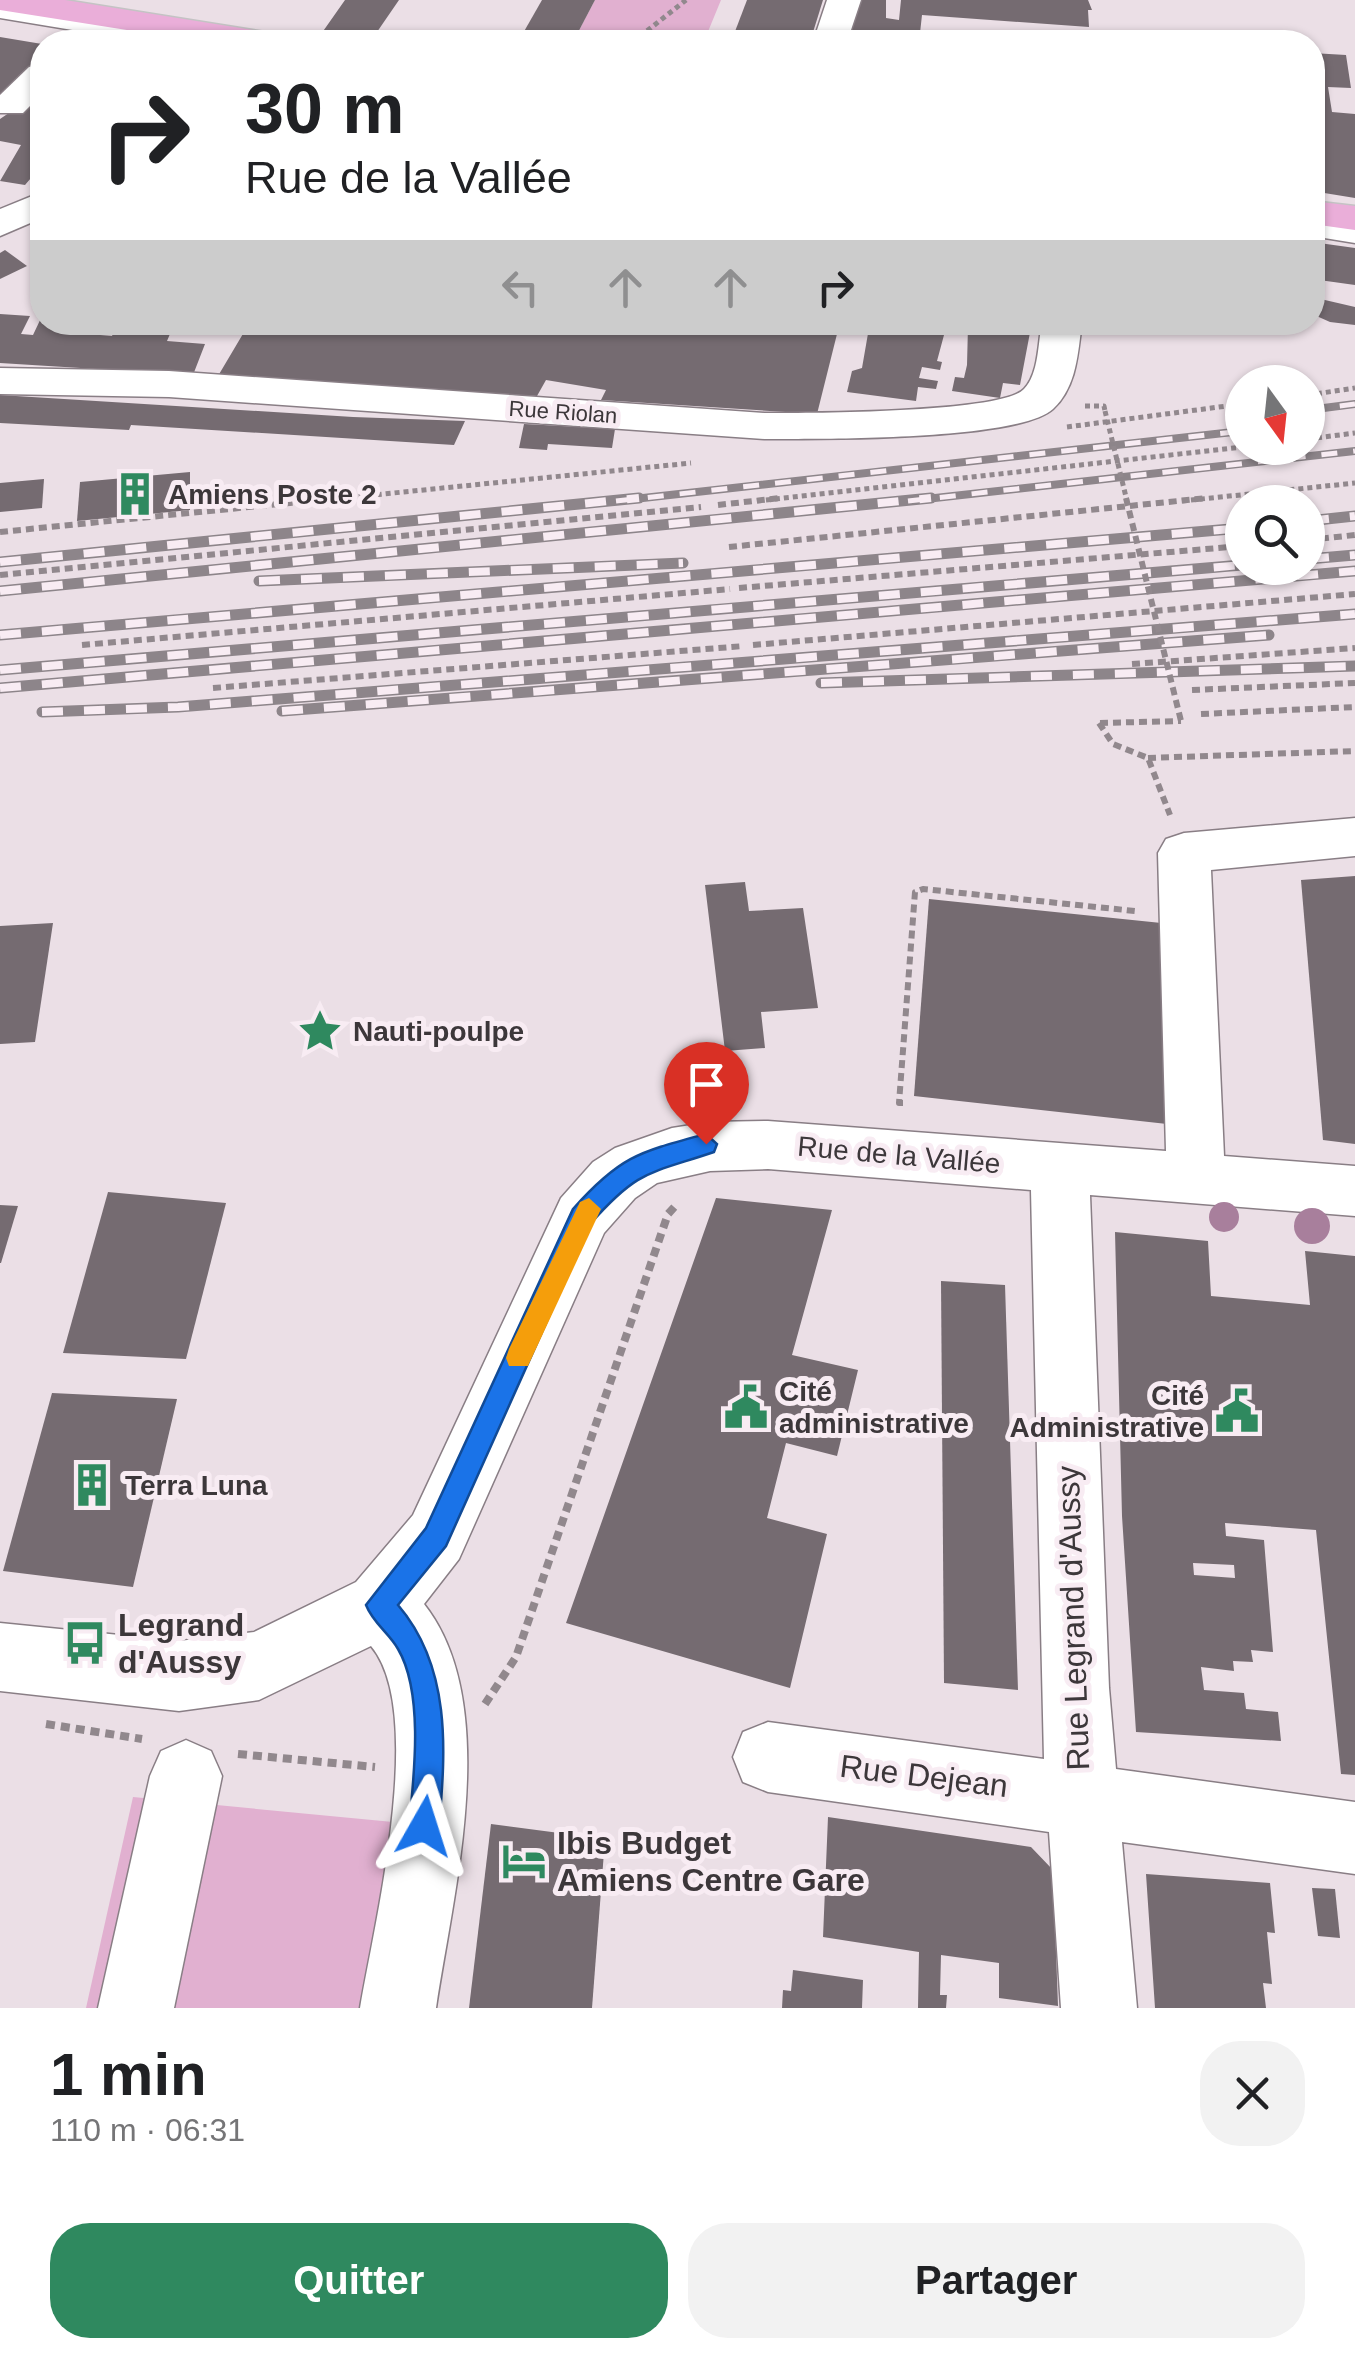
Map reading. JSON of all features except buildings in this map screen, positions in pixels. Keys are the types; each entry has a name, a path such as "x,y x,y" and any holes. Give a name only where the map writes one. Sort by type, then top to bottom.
{"main road":[{"path":"0,0 189,30"},
{"path":"0,17 51,30"},
{"path":"1325,214 1355,218"}],"street":[{"path":"834,30 844,0"},
{"path":"0,8 132,30"},
{"path":"10,105 30,86"},
{"path":"0,198 30,202"},
{"path":"0,224 30,209"},
{"path":"1325,226 1355,231"},
{"name":"Rue Riolan","path":"0,381 169,384 764,426 858,426 1010,412 1034,406 1051,385 1060,335"},
{"path":"1196,1176 1184,853 1355,837"},
{"name":"Rue de la Vallée","path":"0,1657 180,1676 260,1666 380,1605 436,1537 582,1216 617,1177 656,1158 706,1144 768,1145 1355,1191"},
{"name":"Rue Legrand d'Aussy","path":"1060,1167 1079,1796 1099,2008"},
{"path":"380,1605 408,1639 422,1672 430,1754 428,1802 398,2008"},
{"path":"136,2008 185,1756"},
{"name":"Rue Dejean","path":"768,1757 1079,1796 1355,1838"}],"path":[{"path":"648,30 686,0"},
{"path":"1325,392 1355,388"},
{"path":"1106,411 1181,721 1099,723 1113,744 1148,758 1355,751"},
{"path":"1325,437 1355,433"},
{"path":"718,505 1225,449"},
{"path":"0,532 691,464"},
{"path":"729,546 1355,482"},
{"path":"0,574 701,507"},
{"path":"1325,538 1355,535"},
{"path":"739,588 1225,547"},
{"path":"82,645 730,588"},
{"path":"753,645 1355,594"},
{"path":"213,688 744,646"},
{"path":"1132,664 1355,648"},
{"path":"1192,690 1355,683"},
{"path":"1202,714 1355,707"},
{"path":"1148,758 1184,853"},
{"path":"919,1105 899,1103 915,892 1186,916"},
{"path":"37,1722 185,1756 364,1770 430,1754 473,1722 516,1657 668,1214 688,1193"}],"shaded area":[{"path":"595,0 721,0 709,30 579,30"},
{"path":"133,1797 393,1822 362,2008 86,2008"}],"railway":[{"path":"1325,408 1355,404"},
{"path":"616,501 1225,433"},
{"path":"908,501 1355,451"},
{"path":"0,562 639,498"},
{"path":"0,591 931,498"},
{"path":"1325,519 1355,516"},
{"path":"0,635 1225,529"},
{"path":"1325,558 1355,555"},
{"path":"259,581 683,563"},
{"path":"0,670 1225,566"},
{"path":"0,688 1355,571"},
{"path":"42,712 178,707 1355,614"},
{"path":"282,711 1269,635"},
{"path":"821,683 1355,666"}],"slow traffic":[{"path":"518,1358 582,1216 589,1209"}],"place":[{"name":"Amiens Poste 2","path":"135,494"},
{"name":"Nauti-poulpe","path":"320,1031"},
{"name":"Cité administrative","path":"746,1407"},
{"name":"Cité Administrative","path":"1237,1411"},
{"name":"Terra Luna","path":"92,1485"},
{"name":"Legrand d'Aussy","path":"85,1643"},
{"name":"Ibis Budget Amiens Centre Gare","path":"524,1861"}],"route":[{"path":"424,1826 430,1718 422,1672 408,1639 380,1605 436,1537 582,1216 617,1177 656,1158 706,1144"}]}
